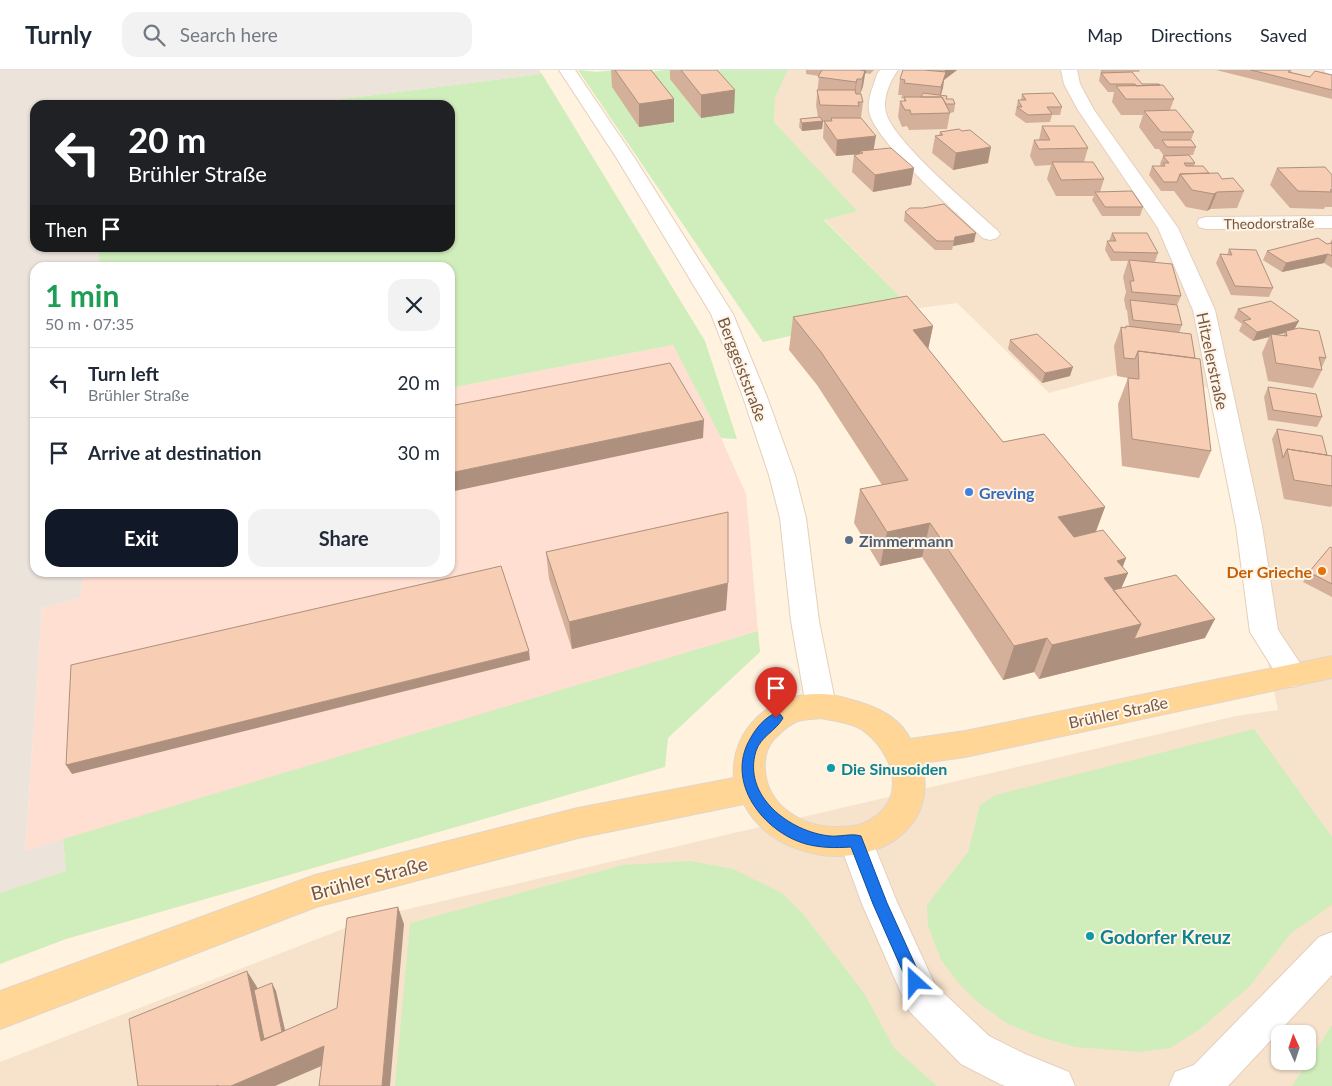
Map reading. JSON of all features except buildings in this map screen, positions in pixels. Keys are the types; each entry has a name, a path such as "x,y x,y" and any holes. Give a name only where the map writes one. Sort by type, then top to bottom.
{"main road":[{"name":"Brühler Straße","path":"904,753 965,744 1332,667"},
{"path":"821,706 847,710 872,721 892,738 904,753 910,780 907,800 896,818 878,832 856,841 822,841 806,837 783,827 765,811 751,788 747,771 750,750 760,732 776,718 797,709 821,706"},
{"name":"Brühler Straße","path":"0,1010 315,892 578,823 751,788"}],"street":[{"name":"Berggeiststraße","path":"567,70 625,157 722,314 755,397 782,475 793,518 808,638 821,706"},
{"path":"890,70 885,74 877,112 882,123 905,151 990,234"},
{"name":"Hitzelerstraße","path":"1069,70 1072,84 1086,110 1168,228 1204,310 1249,526 1264,632 1293,675"},
{"name":"Theodorstraße","path":"1206,223 1332,222"},
{"path":"856,841 880,904 922,998 975,1050 1014,1070 1055,1086"},
{"path":"1189,1086 1206,1081 1332,950"}],"shaded area":[{"path":"0,70 539,70 542,74 334,100 30,100 30,252 99,252 99,262 30,262 30,577 83,577 80,598 42,608 25,851 63,839 66,871 0,896"},
{"path":"788,70 1332,70 1332,1086 0,1086 0,1062 374,917 1236,716 1278,710 1210,388 1119,374 1049,393 957,303 912,309 824,219 856,211 774,122 775,98"},
{"path":"673,345 721,438 746,494 758,631 25,852 42,608 80,598 83,577 455,577 455,387"}],"green space":[{"path":"578,70 597,72 614,70 619,76 665,70 788,70 775,98 774,122 857,211 824,220 912,309 763,342"},
{"path":"542,74 705,341 737,439 721,438 673,345 455,387 455,262 99,262 99,252 455,252 455,100 334,100"},
{"path":"758,631 760,652 668,738 665,767 66,939 0,964 0,893 66,871 63,839"},
{"path":"1254,729 1332,837 1332,905 1291,933 1250,986 1200,1029 1170,1048 1140,1052 1075,1047 1040,1037 1008,1024 980,1004 961,986 941,960 928,926 927,905 968,852 980,805 996,795"},
{"path":"690,861 733,869 782,893 803,914 864,993 894,1048 937,1086 395,1086 410,923 623,865"},
{"path":"1332,1025 1332,1086 1292,1086 1302,1070 1316,1070 1316,1049"}],"place":[{"name":"Greving","path":"969,492"},
{"name":"Zimmermann","path":"849,540"},
{"name":"Der Grieche","path":"1322,571"},
{"name":"Die Sinusoiden","path":"831,768"},
{"name":"Godorfer Kreuz","path":"1090,936"}],"route":[{"path":"776,718 760,732 750,750 747,771 751,788 765,811 783,827 806,837 831,842 856,841 880,904 915,982"}]}
